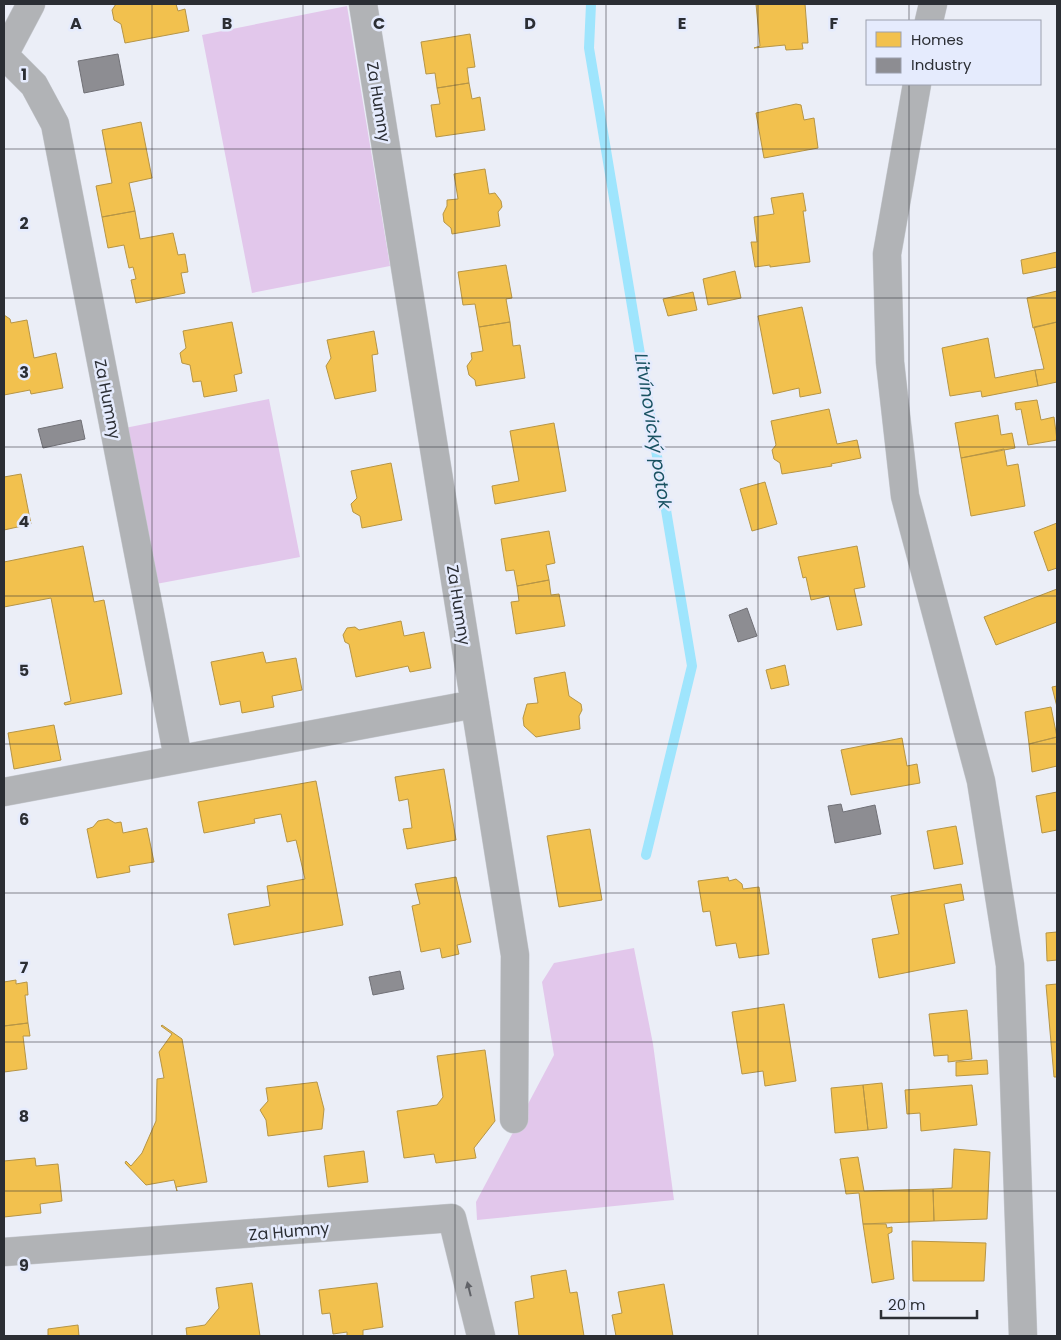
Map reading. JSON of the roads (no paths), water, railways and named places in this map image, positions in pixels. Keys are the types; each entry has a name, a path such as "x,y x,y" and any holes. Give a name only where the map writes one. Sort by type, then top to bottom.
{"street":[{"name":"Za Humny","path":"31,4 4,55 34,85 55,124 178,758"},
{"name":"Za Humny","path":"363,4 514,955 514,1119"},
{"path":"929,20 933,4"},
{"path":"917,85 887,254 890,362 905,496 981,781 1010,965 1023,1336"},
{"path":"4,792 475,704"},
{"name":"Za Humny","path":"4,1252 452,1218 481,1336"}],"waterway":[{"name":"Litvínovický potok","path":"591,4 589,48 692,666 646,855"}]}
